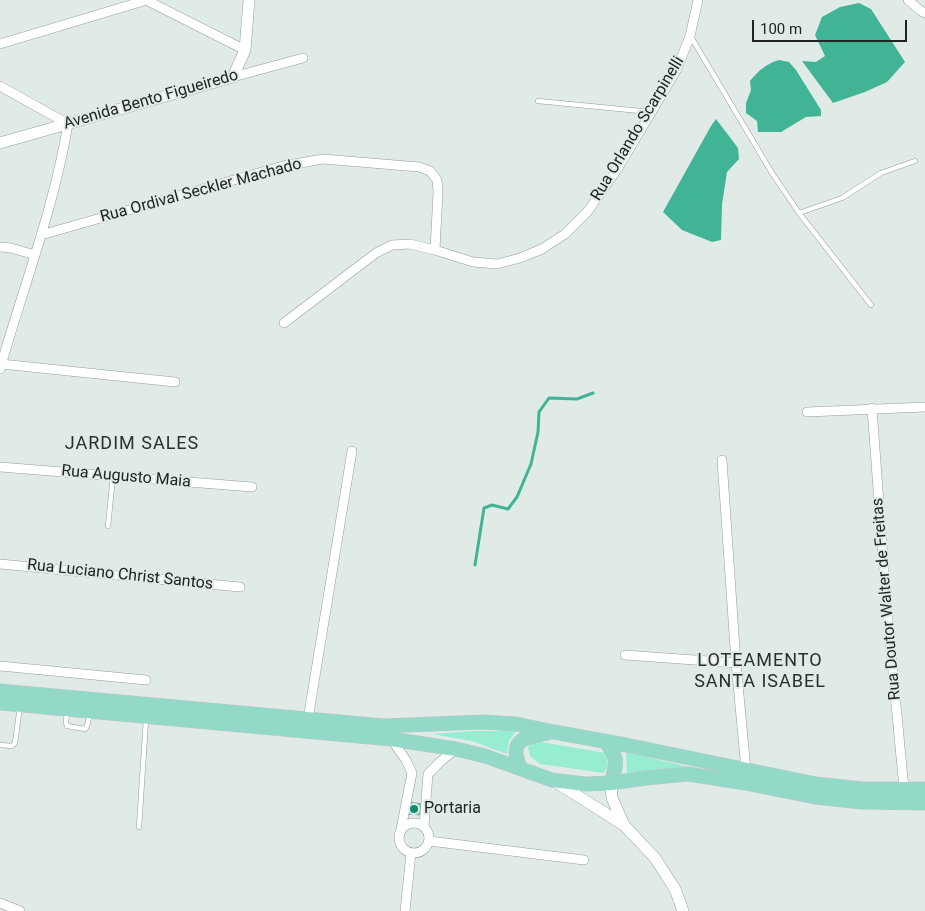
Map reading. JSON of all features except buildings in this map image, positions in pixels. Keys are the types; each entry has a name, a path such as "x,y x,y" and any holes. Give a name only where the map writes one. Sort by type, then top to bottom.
{"main road":[{"path":"0,691 384,726 483,722 516,724 816,784 862,789 925,789"},
{"path":"0,703 391,739 456,749 485,756 552,780 585,784 612,783 688,774 815,797 861,802 925,803"},
{"path":"521,769 516,760 515,752 518,744 532,736 554,732"},
{"path":"606,741 614,753 616,763 612,783"}],"street":[{"path":"0,44 147,0 245,50"},
{"path":"233,77 245,50 249,0"},
{"name":"Rua Orlando Scarpinelli","path":"284,322 376,253 392,245 410,244 472,262 497,264 520,258 542,249 565,234 588,211 618,168 677,69 690,36 698,0"},
{"path":"908,0 925,13"},
{"name":"Avenida Bento Figueiredo","path":"0,143 303,58"},
{"path":"0,86 68,124 63,155 41,235 1,366 175,382"},
{"name":"Rua Ordival Seckler Machado","path":"41,235 283,166 322,159 419,167 430,171 437,180 438,192 435,250"},
{"path":"0,247 35,254"},
{"path":"806,412 925,407"},
{"name":"Rua Doutor Walter de Freitas","path":"872,408 886,598 904,790"},
{"path":"308,718 352,451"},
{"path":"722,460 736,663 746,770"},
{"name":"Rua Augusto Maia","path":"0,466 252,487"},
{"name":"Rua Luciano Christ Santos","path":"0,564 240,587"},
{"path":"625,655 736,663"},
{"path":"0,666 146,680"},
{"path":"391,739 406,760 412,773 398,838 406,851 411,853 417,853 422,850 429,841 429,835 424,826 428,774 456,749"},
{"path":"412,773 428,774"},
{"path":"552,780 624,824 655,858 675,889 683,911"},
{"path":"612,783 612,798 624,824"},
{"path":"401,829 405,825 415,822 424,826"},
{"path":"429,841 584,860"},
{"path":"404,911 411,853"},
{"path":"0,904 20,911"}],"lane":[{"path":"690,36 772,173 799,213 871,305"},
{"path":"538,101 651,112"},
{"path":"799,213 842,198 881,173 915,162"},
{"path":"108,526 113,476"},
{"path":"0,745 12,746 15,743 20,704"},
{"path":"139,826 146,716"}],"shaded area":[{"path":"859,3 871,9 905,62 887,82 833,103 802,61 816,62 825,56 815,35 822,17 840,7"},
{"path":"779,60 789,62 796,70 821,110 821,116 806,117 781,132 758,132 757,121 746,113 746,103 751,90 750,81 763,68"},
{"path":"716,119 738,148 739,159 727,172 722,204 721,240 712,242 682,230 663,212"},
{"path":"472,731 516,731 509,741 507,754 472,741 432,734"},
{"path":"533,742 606,753 608,765 604,773 540,764 530,756 528,747"},
{"path":"626,752 689,767 627,773"}],"waterway":[{"path":"475,565 484,508 492,505 508,509 517,497 531,464 538,432 539,412 549,398 577,399 593,393"}],"place":[{"name":"Portaria","path":"414,809"}],"district":[{"name":"JARDIM SALES","path":"132,444"},
{"name":"LOTEAMENTO SANTA ISABEL","path":"760,671"}]}
